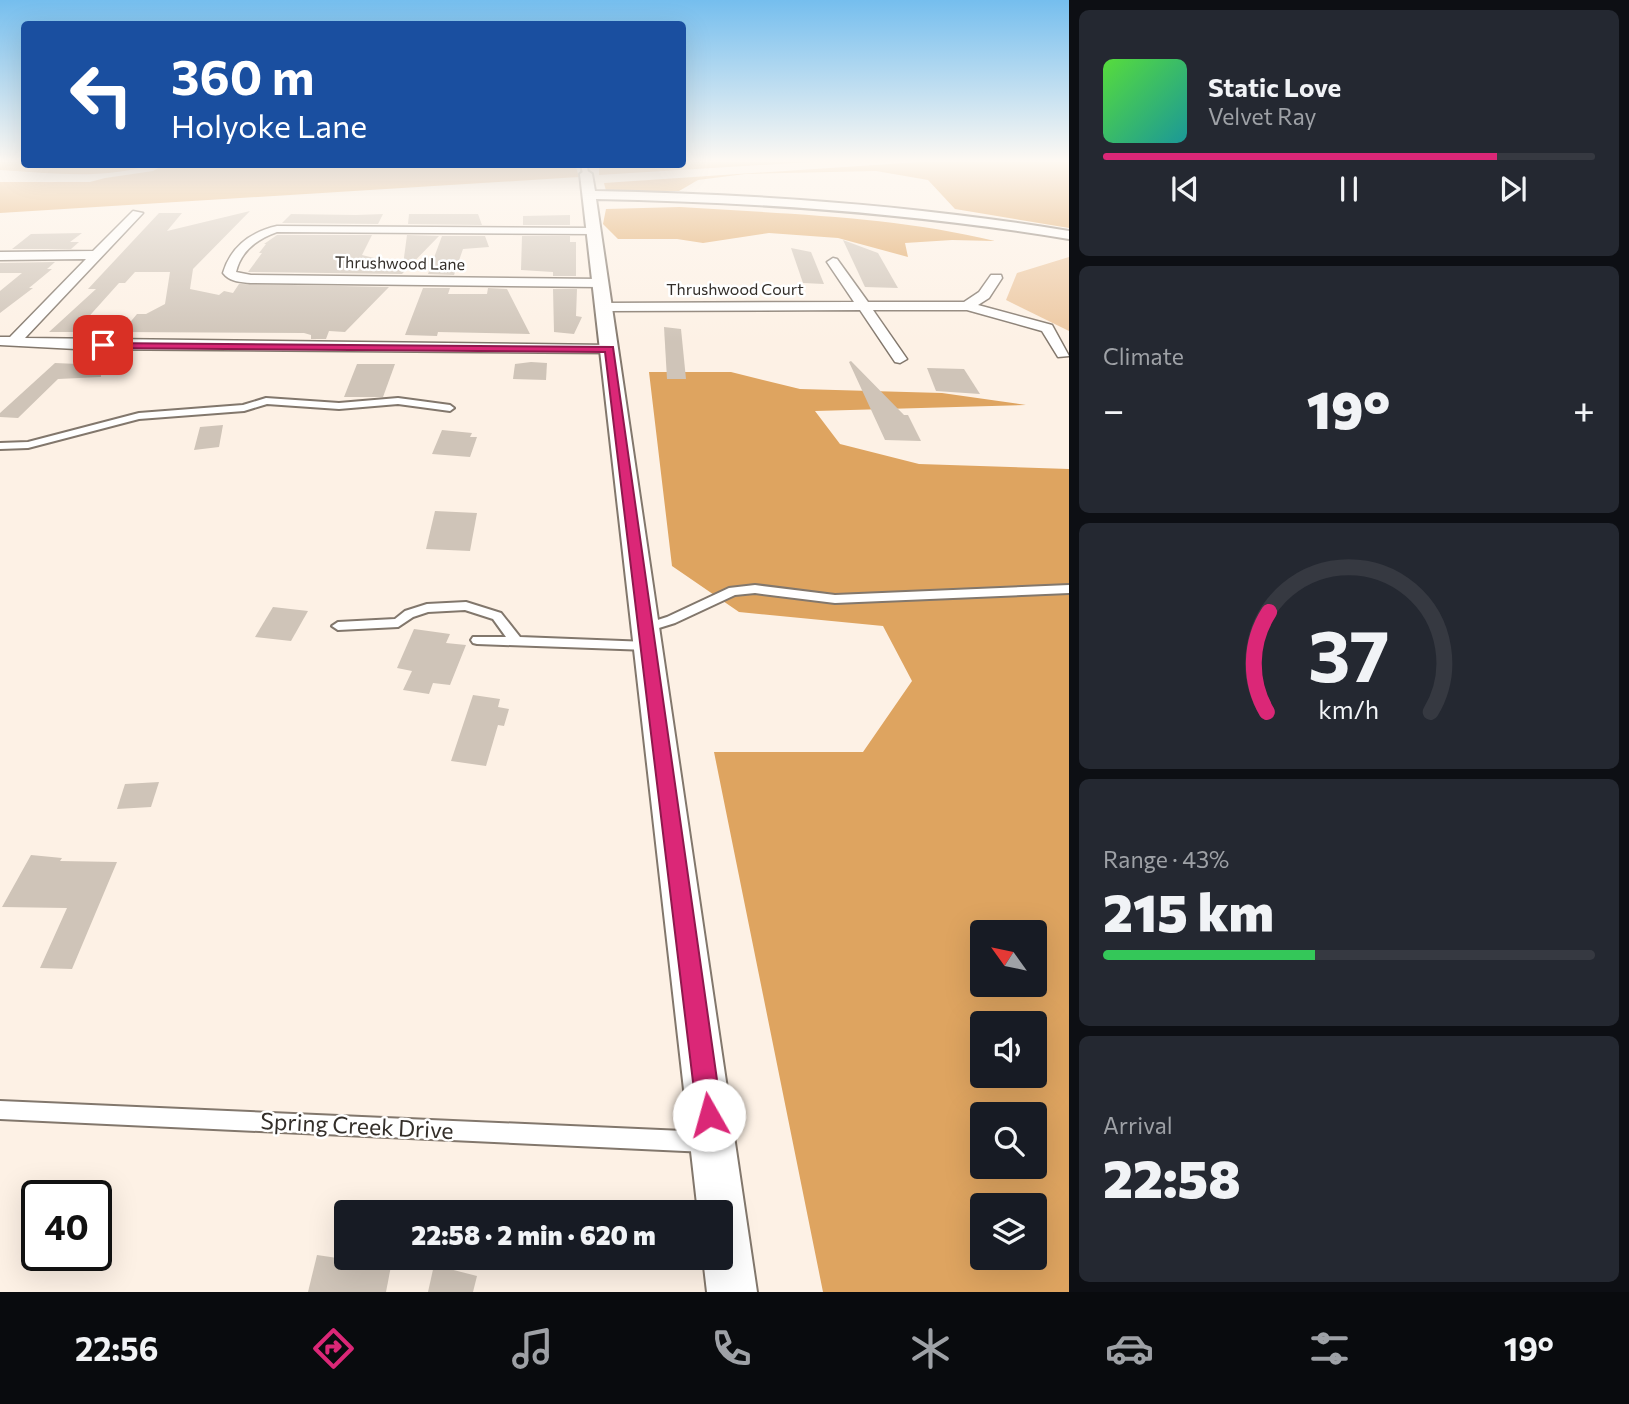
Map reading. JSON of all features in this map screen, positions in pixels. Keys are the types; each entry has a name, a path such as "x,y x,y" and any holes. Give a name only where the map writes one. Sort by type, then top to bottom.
{"street":[{"path":"6,341 128,222"},
{"name":"Thrushwood Lane","path":"335,222 286,228 253,236 229,273 241,279 602,295"},
{"path":"593,222 732,1292"},
{"path":"921,222 1069,244"},
{"path":"987,222 1069,235"},
{"path":"0,256 97,255"},
{"path":"833,262 866,306 900,359"},
{"path":"967,306 984,295 996,278"},
{"name":"Thrushwood Court","path":"602,295 866,306 967,306 1047,328 1063,354"},
{"path":"6,341 610,349"}],"lane":[{"path":"0,446 29,445 139,416 244,408 266,401 339,406 398,401 450,408"},
{"path":"477,640 647,637 671,620 733,590 755,589 835,599 1069,589"},
{"path":"338,626 398,623 409,614 427,608 466,606 497,615 516,641"},
{"name":"Spring Creek Drive","path":"0,1110 713,1143"}],"shaded area":[{"path":"888,222 995,241 905,243 908,257 838,238 769,233 703,243 677,239 618,239 603,224"},
{"path":"1035,222 1069,222 1069,228"},
{"path":"1069,257 1069,331 1006,300 1017,273"},
{"path":"649,372 731,372 800,389 942,393 1026,405 815,411 840,444 919,464 1069,469 1069,1292 823,1292 714,752 863,752 912,681 883,626 739,612 672,566"}],"building":[{"path":"150,222 174,222 167,231 203,222 239,222 193,269 190,289 219,295 224,291 233,293 239,284 389,287 345,332 329,331 326,339 311,339 311,335 304,333 122,332 137,314 146,314 165,304 170,272 135,272 125,283 119,283 75,332 49,332 96,289 88,289"},
{"path":"283,222 379,222 378,224"},
{"path":"481,222 482,225 408,224"},
{"path":"523,222 570,222 570,225 523,225"},
{"path":"82,233 70,242 79,242 71,249 12,249 31,234"},
{"path":"277,235 372,235 362,255 403,265 407,235 439,236 402,274 248,272 262,253 259,253 264,244"},
{"path":"442,236 485,236 489,247 463,249 454,275 428,274"},
{"path":"522,236 570,236 570,242 576,242 576,276 553,276 553,272 521,270"},
{"path":"843,240 878,253 898,288 865,287"},
{"path":"791,248 811,252 824,284 803,283"},
{"path":"55,262 47,269 52,269 29,288 33,288 0,313 0,291 22,273 0,273 0,263"},
{"path":"423,288 450,288 448,294 487,294 488,288 507,289 530,334 438,332 437,336 405,335"},
{"path":"553,289 577,289 576,316 582,317 574,334 554,332"},
{"path":"664,327 681,329 686,379 667,379"},
{"path":"851,361 904,415 908,415 921,441 885,440 849,362"},
{"path":"55,363 101,365 101,377 58,379 18,418 0,417 0,413"},
{"path":"547,363 546,380 513,379 515,364"},
{"path":"357,364 395,364 383,397 344,397"},
{"path":"927,368 964,369 980,394 936,391"},
{"path":"223,425 219,447 194,450 200,427"},
{"path":"442,430 472,433 470,437 477,437 470,457 432,454"},
{"path":"435,511 477,513 470,551 426,549"},
{"path":"273,607 308,611 291,641 255,637"},
{"path":"414,629 450,634 446,643 466,645 450,685 433,683 429,694 403,690 412,671 397,668"},
{"path":"473,695 500,699 498,707 509,709 504,726 498,725 486,766 451,761"},
{"path":"159,782 151,807 117,809 125,784"},
{"path":"31,855 62,858 60,861 117,862 72,969 40,968 67,908 2,907"},
{"path":"317,1255 334,1258 334,1270 390,1270 386,1292 308,1292"},
{"path":"433,1270 454,1270 477,1276 473,1292 428,1292"}],"route":[{"path":"103,345 610,349 709,1115"}]}
